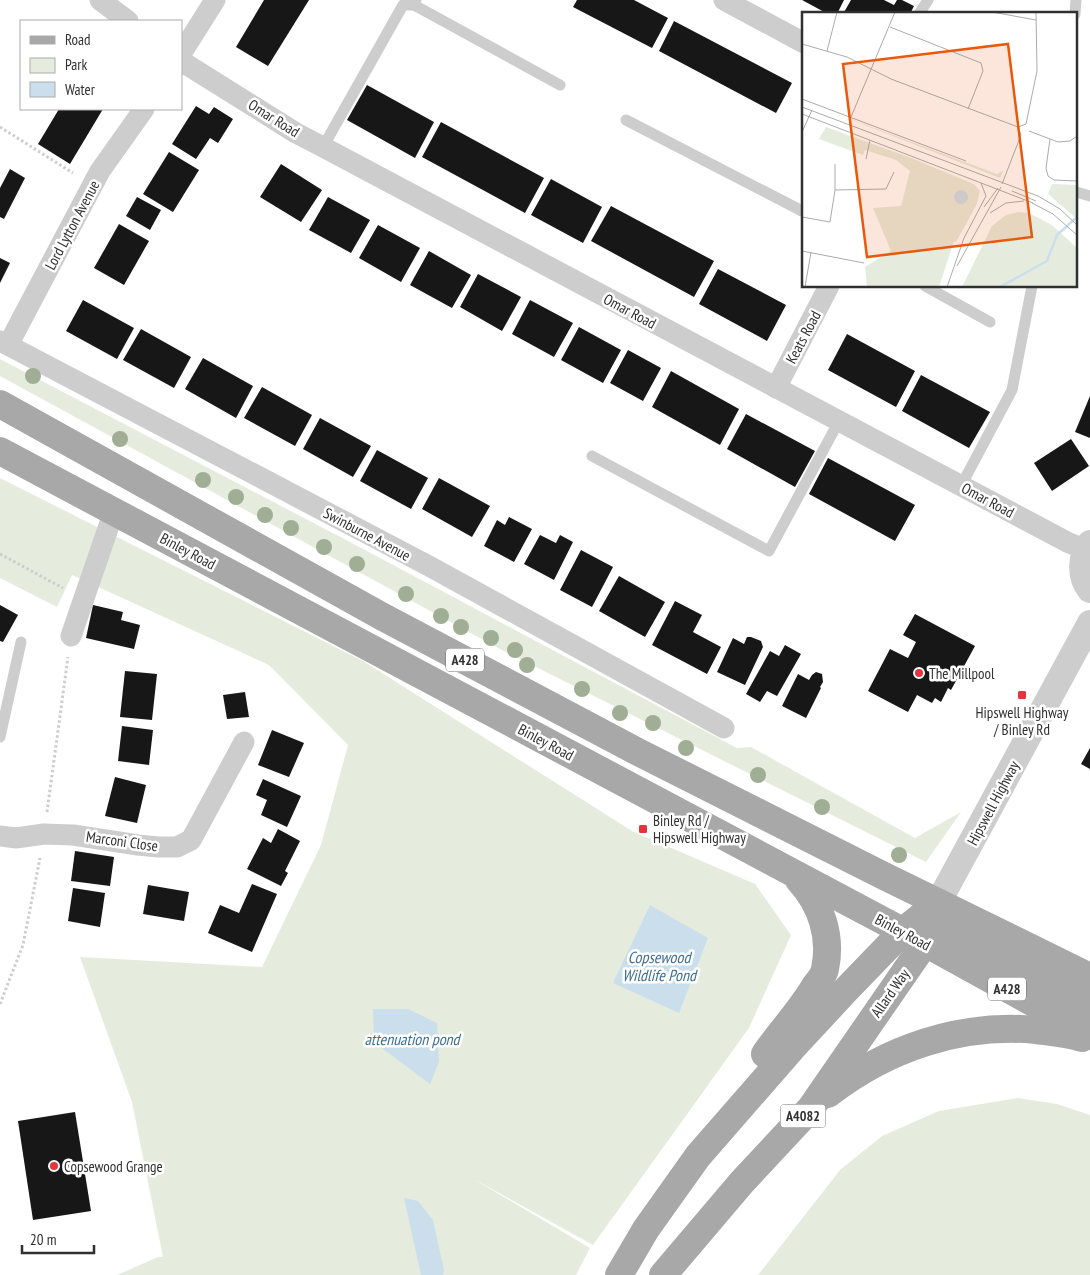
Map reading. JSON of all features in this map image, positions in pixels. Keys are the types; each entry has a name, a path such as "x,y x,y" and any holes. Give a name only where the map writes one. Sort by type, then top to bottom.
{"main road":[{"name":"A428","path":"0,404 383,617 698,782 942,895 1090,977"},
{"name":"Binley Road","path":"0,451 913,937 1090,1034"},
{"name":"Allard Way","path":"619,1275 646,1229 698,1156 745,1082 805,1003 825,971 825,926 817,904 796,875"},
{"name":"Allard Way","path":"663,1275 742,1182 810,1108 913,937 942,895"},
{"path":"942,895 947,932 1090,1006"},
{"name":"Allard Way","path":"698,1156 793,1047 913,937"},
{"path":"810,1108 842,1083 878,1061 908,1048 951,1035 1012,1028 1068,1034 1090,1041"}],"street":[{"path":"100,0 127,20"},
{"path":"182,52 215,0"},
{"path":"724,0 747,5 802,42"},
{"name":"Omar Road","path":"182,62 296,133 961,486 1088,546"},
{"name":"Lord Lytton Avenue","path":"4,343 100,171 143,110"},
{"name":"Keats Road","path":"776,388 828,288"},
{"name":"Swinburne Avenue","path":"4,343 430,566 724,728"},
{"path":"71,636 114,512"},
{"path":"1088,546 1082,568 1084,578 1090,590"},
{"name":"Hipswell Highway","path":"942,895 1090,623"},
{"name":"Marconi Close","path":"0,836 16,838 44,834 73,835 138,845 177,847 191,840 244,742"}],"lane":[{"path":"920,12 928,0"},
{"path":"323,147 403,5 415,2 560,85"},
{"path":"626,120 802,211"},
{"path":"929,288 990,322"},
{"path":"961,486 1012,390 1032,288"},
{"path":"592,456 769,551 839,421"},
{"path":"0,737 21,642"}],"path":[{"path":"0,127 93,186"},
{"path":"0,554 84,599"},
{"path":"0,1004 23,945 44,834 71,636"}],"green space":[{"path":"0,359 737,748 751,747 915,838 961,812 926,862 500,649 0,376"},
{"path":"0,478 363,661 632,831 755,884 791,935 749,1028 593,1245 472,1178 590,1248 576,1275 117,1275 158,1257 163,1257 132,1102 80,957 262,967 321,845 348,745 269,665 72,575 57,607 0,578"},
{"path":"1018,1098 1057,1104 1090,1115 1090,1275 758,1275 840,1170 882,1136 939,1111"}],"water":[{"name":"Copsewood Wildlife Pond","path":"650,905 708,938 679,1013 613,983"},
{"name":"attenuation pond","path":"373,1009 408,1009 437,1023 439,1062 430,1084 374,1042"},
{"path":"404,1198 418,1201 433,1220 444,1270 443,1275 421,1275"}],"building":[{"path":"264,0 309,0 268,66 236,47"},
{"path":"577,0 634,0 668,18 652,48 573,7"},
{"path":"802,0 844,0 838,12 824,12"},
{"path":"851,0 884,0 894,5 897,0 902,0 914,6 911,12 844,12"},
{"path":"674,21 792,83 776,113 659,51"},
{"path":"367,85 434,122 415,158 347,120"},
{"path":"196,106 209,114 214,107 233,119 218,143 210,138 196,159 172,144"},
{"path":"58,110 102,110 70,164 38,144"},
{"path":"441,122 544,178 525,213 422,157"},
{"path":"169,152 199,170 173,212 143,194"},
{"path":"281,164 322,190 301,222 260,197"},
{"path":"10,169 25,178 4,219 0,217 0,188"},
{"path":"551,179 602,207 583,243 531,215"},
{"path":"137,197 161,210 150,230 126,216"},
{"path":"328,197 370,220 351,253 309,230"},
{"path":"611,206 714,261 694,297 591,241"},
{"path":"119,224 149,241 124,285 94,268"},
{"path":"378,225 420,248 401,282 359,258"},
{"path":"429,251 471,275 452,308 410,285"},
{"path":"0,258 10,263 0,283"},
{"path":"718,269 786,305 767,341 699,304"},
{"path":"478,274 521,297 502,331 460,307"},
{"path":"83,300 134,328 117,359 66,331"},
{"path":"530,300 573,323 554,357 512,334"},
{"path":"579,327 621,350 603,383 561,360"},
{"path":"141,329 191,357 174,388 123,360"},
{"path":"847,334 915,371 896,407 828,370"},
{"path":"628,350 661,368 643,401 610,383"},
{"path":"203,358 253,386 236,418 185,389"},
{"path":"671,371 739,409 720,445 652,407"},
{"path":"921,375 990,412 969,448 902,411"},
{"path":"262,387 312,415 295,446 244,418"},
{"path":"1090,396 1090,438 1075,432"},
{"path":"746,414 815,451 795,487 727,449"},
{"path":"320,418 371,446 353,477 303,449"},
{"path":"1071,439 1089,466 1052,491 1034,463"},
{"path":"377,450 428,478 411,509 360,481"},
{"path":"828,458 915,505 895,541 809,494"},
{"path":"439,478 490,506 472,537 422,509"},
{"path":"509,517 532,529 514,562 484,546 497,520 505,525"},
{"path":"540,535 556,543 560,535 573,542 554,580 524,564"},
{"path":"581,550 613,567 592,607 560,590"},
{"path":"619,576 665,602 645,637 599,611"},
{"path":"675,601 702,615 693,632 721,647 707,674 652,645"},
{"path":"0,605 18,615 3,642 0,641"},
{"path":"93,605 123,612 121,620 140,625 134,649 86,638"},
{"name":"The Millpool","path":"915,614 975,646 951,690 948,688 941,702 935,698 932,703 917,695 908,712 868,691 890,649 908,658 916,642 903,635"},
{"path":"747,637 761,641 763,647 745,685 717,672 733,638 744,644"},
{"path":"785,645 801,654 777,696 767,691 760,702 746,694 770,651 779,656"},
{"path":"125,671 157,674 152,720 120,717"},
{"path":"816,672 822,674 823,682 806,718 782,706 798,674 809,680"},
{"path":"245,692 249,717 227,719 223,695"},
{"path":"122,726 153,730 149,765 118,761"},
{"path":"272,730 304,743 289,777 258,765"},
{"path":"1090,748 1090,769 1081,764"},
{"path":"115,777 146,785 137,823 105,816"},
{"path":"263,779 301,796 287,827 261,815 267,800 256,795"},
{"path":"278,829 300,841 285,871 288,873 281,886 247,869 263,838 271,843"},
{"path":"75,851 114,857 110,886 71,881"},
{"path":"252,884 277,894 252,952 208,933 220,905 239,913"},
{"path":"148,885 189,892 184,921 143,914"},
{"path":"73,888 105,893 100,927 68,921"},
{"name":"Copsewood Grange","path":"75,1112 91,1211 33,1220 18,1121"}],"place":[{"name":"The Millpool","path":"919,673"},
{"name":"Hipswell Highway / Binley Rd","path":"1022,695"},
{"name":"Binley Rd / Hipswell Highway","path":"643,829"},
{"name":"Copsewood Grange","path":"54,1166"}]}
